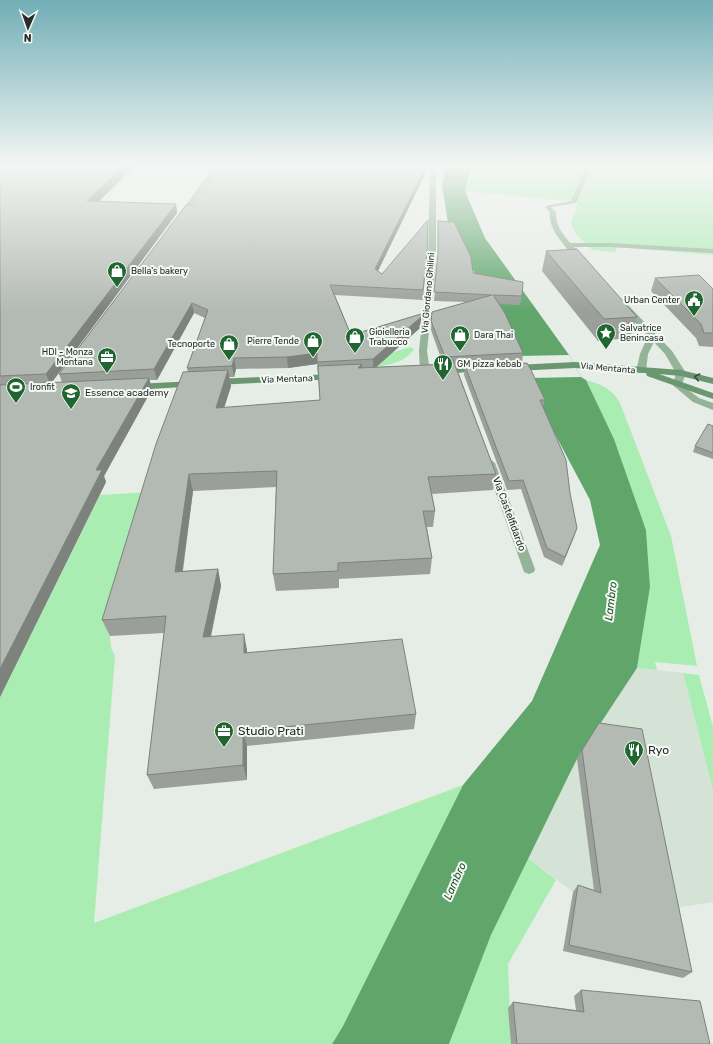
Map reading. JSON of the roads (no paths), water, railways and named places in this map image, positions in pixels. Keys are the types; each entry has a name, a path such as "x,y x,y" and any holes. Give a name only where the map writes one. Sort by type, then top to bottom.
{"street":[{"path":"176,223 182,215"},
{"name":"Via Giordano Ghilini","path":"432,215 432,263 421,372 456,370"},
{"path":"553,215 552,220 555,226 568,245 589,268"},
{"path":"568,245 610,245 713,251"},
{"path":"618,300 669,353 681,373 678,385"},
{"path":"641,371 644,354 652,337"},
{"name":"Via Mentanta","path":"502,368 575,365 641,371"},
{"path":"462,385 456,370 486,369"},
{"path":"641,371 681,373 713,381"},
{"path":"641,371 713,396"},
{"name":"Via Mentana","path":"128,388 340,376"},
{"path":"678,385 696,400 713,407"},
{"name":"Via Castelfidardo","path":"486,451 529,569"}],"water":[{"name":"Lambro","path":"447,215 475,215 485,238 569,355 581,377 586,380 614,439 646,530 650,587 637,668 577,759 568,777 491,935 449,1044 332,1044 343,1026 463,785 532,701 600,545 590,500 556,436 517,353 477,278 453,228 448,223"}],"place":[{"name":"Bella's bakery","path":"117,288"},
{"name":"Urban Center","path":"694,317"},
{"name":"Salvatrice Benincasa","path":"606,350"},
{"name":"Dara Thai","path":"460,352"},
{"name":"Gioielleria Trabucco","path":"355,354"},
{"name":"Pierre Tende","path":"313,358"},
{"name":"Tecnoporte","path":"229,361"},
{"name":"HDI - Monza Mentana","path":"107,374"},
{"name":"GM pizza kebab","path":"443,381"},
{"name":"Ironfit","path":"16,404"},
{"name":"Essence academy","path":"71,410"},
{"name":"Studio Prati","path":"224,748"},
{"name":"Ryo","path":"634,767"}]}
